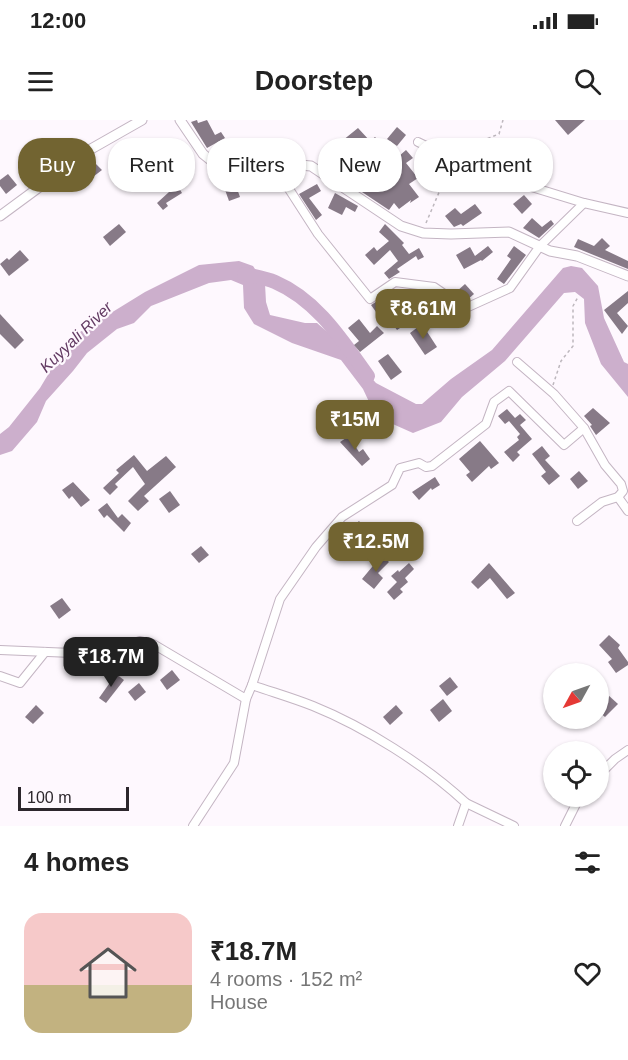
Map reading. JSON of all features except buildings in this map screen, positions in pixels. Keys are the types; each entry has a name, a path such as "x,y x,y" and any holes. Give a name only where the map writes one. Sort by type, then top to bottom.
{"main road":[{"path":"0,216 91,149 142,120"},
{"path":"180,120 207,157"},
{"path":"306,166 311,166 401,226 423,233 509,232 550,251 577,256 628,276"}],"street":[{"path":"291,192 318,234 370,299 395,282 434,287 468,307 510,288 540,246 584,203"},
{"path":"544,192 628,213"},
{"path":"517,362 550,391 584,428 605,465 621,484 623,491 618,498 602,502 577,521"},
{"path":"193,826 234,763 246,699 280,599 316,547 342,517 392,485 400,468 419,463 426,467 432,466 486,424 494,402 509,391 564,445 584,428"},
{"path":"618,498 628,511"},
{"path":"0,650 96,654 140,641 153,644 246,699"},
{"path":"0,676 20,683 45,652"},
{"path":"252,685 314,707 383,741 442,781 466,803 514,826"},
{"path":"609,765 628,750"},
{"path":"458,826 466,803"},
{"path":"565,826 574,807"}],"path":[{"path":"489,138 499,134 503,120"},
{"path":"423,233 438,192"},
{"path":"550,391 561,361 573,345 573,306 578,297"}],"shaded area":[{"path":"239,261 253,266 265,284 266,302 270,315 305,323 317,323 340,343 376,383 416,404 422,404 451,379 492,350 563,268 571,266 582,268 598,286 604,318 624,362 628,364 628,397 601,364 585,323 584,299 575,292 564,293 505,361 462,397 441,422 413,433 386,421 371,406 363,389 341,360 292,343 254,324 244,308 243,285 231,280 209,283 151,306 134,323 117,329 87,353 46,401 37,422 12,451 0,455 0,434 9,427 40,388 52,368 80,332 145,292 199,265"}],"waterway":[{"name":"Kuyyali River","path":"244,274 275,282 304,299 328,322 368,376"}]}
